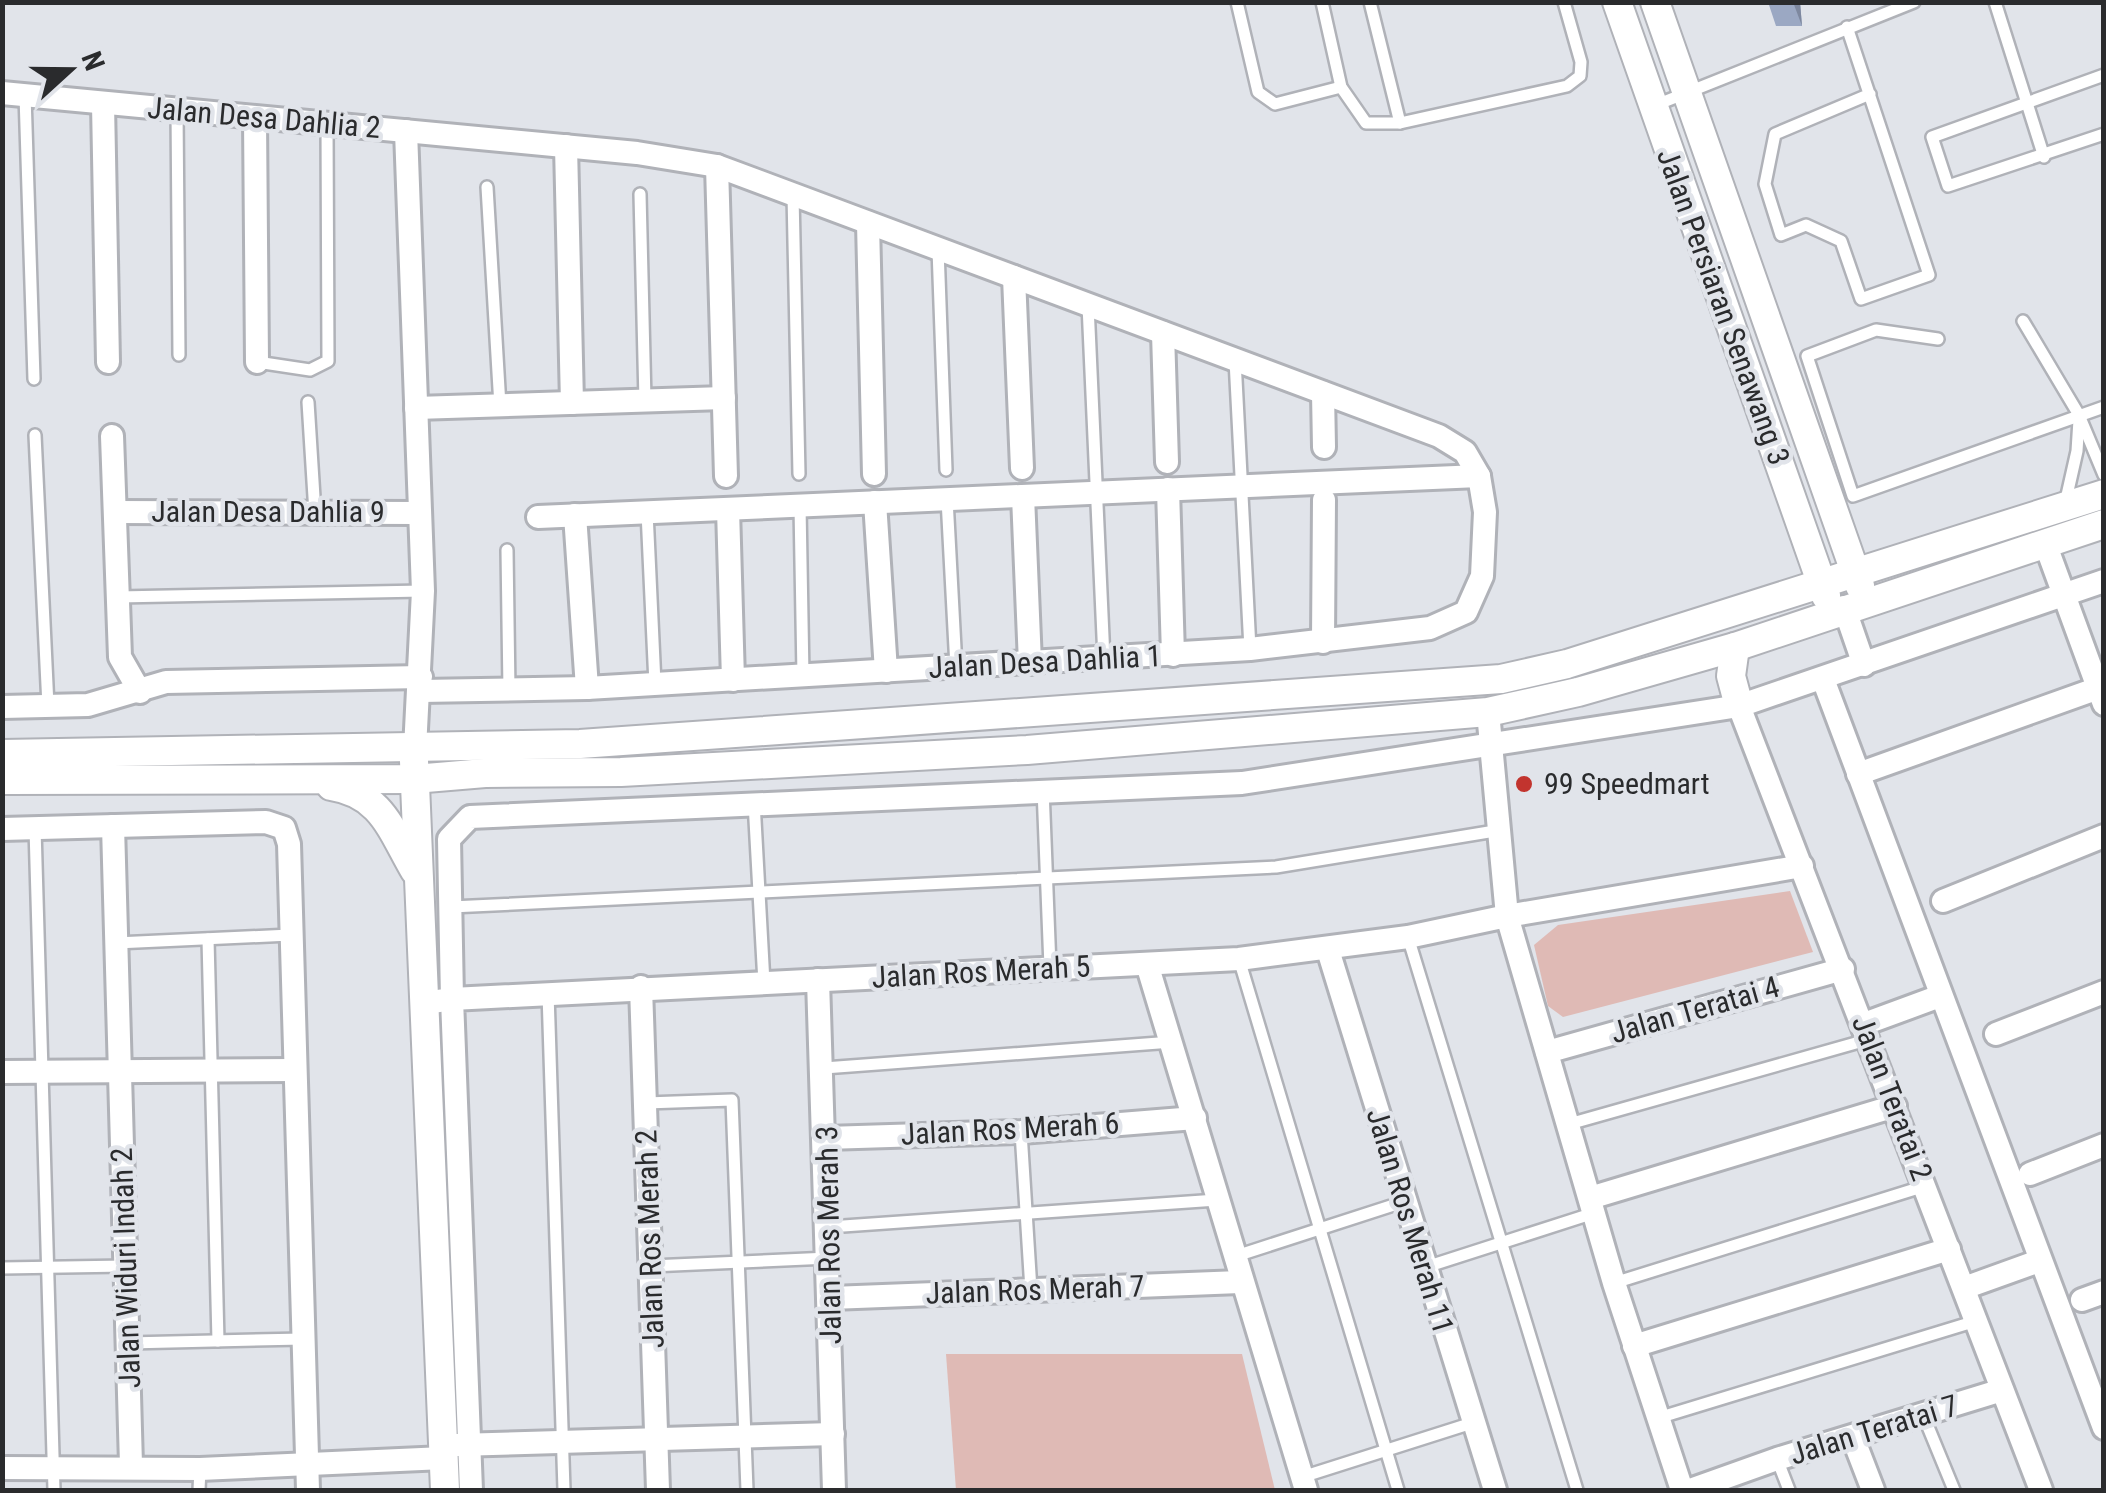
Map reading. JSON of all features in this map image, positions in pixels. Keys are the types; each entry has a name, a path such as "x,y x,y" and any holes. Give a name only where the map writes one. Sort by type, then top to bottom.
{"street":[{"name":"Jalan Persiaran Senawang 3","path":"1618,2 1820,580 1847,606"},
{"name":"Jalan Persiaran Senawang 3","path":"1655,2 1855,570 1847,606"},
{"name":"Jalan Desa Dahlia 2","path":"14,94 566,146 717,166 1439,436 1465,452 1479,476"},
{"path":"103,104 108,362"},
{"path":"255,118 257,362"},
{"path":"406,131 423,591 414,778 416,872 438,1001 453,1450 445,1490"},
{"path":"566,146 572,403"},
{"path":"717,166 726,476"},
{"path":"868,222 874,474"},
{"path":"1014,277 1022,468"},
{"path":"1163,333 1167,462"},
{"path":"1324,393 1324,447"},
{"path":"416,408 724,398"},
{"path":"2,707 88,705 140,692 120,657 112,436"},
{"path":"538,517 1479,476"},
{"name":"Jalan Desa Dahlia 1","path":"140,692 166,682 421,684 509,691 587,688 1104,660 1323,642 1430,628 1466,612 1482,576 1485,512 1479,476"},
{"path":"1168,490 1173,655"},
{"path":"2,754 600,743 1500,678 1567,664 1820,580 2104,494"},
{"path":"1023,496 1030,664"},
{"path":"1323,642 1324,500"},
{"path":"875,502 886,671"},
{"path":"728,509 733,680"},
{"name":"Jalan Desa Dahlia 9","path":"115,512 420,513"},
{"path":"575,515 587,688"},
{"path":"2,780 414,778 622,772 1027,750 1488,712 1578,692 1735,647 1847,606 2104,524"},
{"path":"1858,774 2102,693 2045,544"},
{"path":"438,1001 451,907 449,840 470,817 1242,782 1494,746 1739,706 2104,582"},
{"path":"1847,606 1864,665"},
{"path":"1735,647 1731,676 1739,706"},
{"path":"1822,679 2104,1428"},
{"name":"Jalan Teratai 2","path":"1739,706 2041,1490"},
{"path":"1488,712 1507,916 1614,1283 1682,1490"},
{"path":"416,872 436,794 485,773"},
{"path":"283,778 355,790 376,804 416,872"},
{"path":"2,828 266,822 284,828 289,844 308,1490"},
{"name":"Jalan Widuri Indah 2","path":"113,826 131,1466"},
{"path":"1943,901 2104,836"},
{"name":"Jalan Ros Merah 5","path":"438,1001 642,987 1239,959 1408,938 1507,916 1802,866"},
{"name":"Jalan Ros Merah 11","path":"1328,950 1495,1490"},
{"path":"1147,964 1304,1484"},
{"name":"Jalan Teratai 4","path":"1548,1052 1843,968"},
{"name":"Jalan Ros Merah 3","path":"818,980 830,1258 834,1490"},
{"name":"Jalan Ros Merah 2","path":"642,987 658,1490"},
{"path":"1996,1034 2104,992"},
{"path":"1867,1031 1940,996"},
{"path":"2,1072 294,1070"},
{"path":"1592,1205 1896,1106"},
{"name":"Jalan Ros Merah 6","path":"826,1138 1021,1132 1194,1118"},
{"path":"2030,1174 2104,1145"},
{"path":"1634,1346 1949,1249"},
{"path":"1964,1288 2039,1261"},
{"name":"Jalan Ros Merah 7","path":"831,1298 1240,1282"},
{"name":"Jalan Teratai 7","path":"1690,1490 2002,1390"},
{"path":"2,1468 54,1479 131,1466 199,1480 453,1450 833,1434"},
{"path":"1853,1438 1872,1490"},
{"path":"453,1450 472,1490"}],"lane":[{"path":"1237,2 1258,92 1276,104 1340,87"},
{"path":"1322,2 1340,87 1366,123 1400,123 1567,86 1580,76 1581,62 1564,2"},
{"path":"1370,2 1400,123"},
{"path":"1652,107 1914,2"},
{"path":"1995,2 2044,157"},
{"path":"1847,28 1870,94 1929,275 1861,299 1841,241 1806,225 1781,234 1765,184 1775,134 1870,94"},
{"path":"2104,75 1932,137 1948,186 2104,134"},
{"path":"14,94 34,379"},
{"path":"177,110 179,356"},
{"path":"257,362 310,370 328,361 326,123"},
{"path":"487,187 500,406"},
{"path":"640,194 645,401"},
{"path":"794,195 799,474"},
{"path":"938,249 946,470"},
{"path":"1088,305 1104,660"},
{"path":"2023,320 2079,415 2104,475"},
{"path":"1938,339 1876,330 1807,356 1853,496 2104,407"},
{"path":"1235,360 1250,649"},
{"path":"308,402 315,513"},
{"path":"2064,508 2077,451 2079,415"},
{"path":"35,435 48,706"},
{"path":"947,499 956,668"},
{"path":"800,506 804,676"},
{"path":"647,512 655,684"},
{"path":"507,550 509,691"},
{"path":"118,597 423,591"},
{"path":"1043,789 1050,966"},
{"path":"754,802 764,983"},
{"path":"35,828 54,1479"},
{"path":"451,907 1276,868 1501,830"},
{"path":"116,943 290,936"},
{"path":"1408,938 1577,1490"},
{"path":"208,939 218,1341"},
{"path":"1239,959 1398,1490"},
{"path":"548,994 564,1490"},
{"path":"1569,1124 1867,1031"},
{"path":"824,1068 1172,1042"},
{"path":"646,1103 732,1100 747,1490"},
{"path":"1021,1132 1030,1290"},
{"path":"1614,1283 1925,1186"},
{"path":"828,1227 1217,1200"},
{"path":"1233,1256 1403,1202"},
{"path":"1424,1267 1501,1242 1592,1205"},
{"path":"651,1266 830,1258"},
{"path":"2,1268 126,1266"},
{"path":"1658,1418 1976,1321"},
{"path":"128,1343 302,1339"},
{"path":"1924,1416 1954,1490"},
{"path":"1304,1484 1385,1451 1472,1423"},
{"path":"1777,1459 1789,1490"}],"shaded area":[{"path":"1790,891 1813,952 1563,1017 1548,1006 1534,945 1558,925"},
{"path":"946,1354 1242,1354 1275,1490 956,1490"}],"place":[{"name":"99 Speedmart","path":"1524,784"}]}
